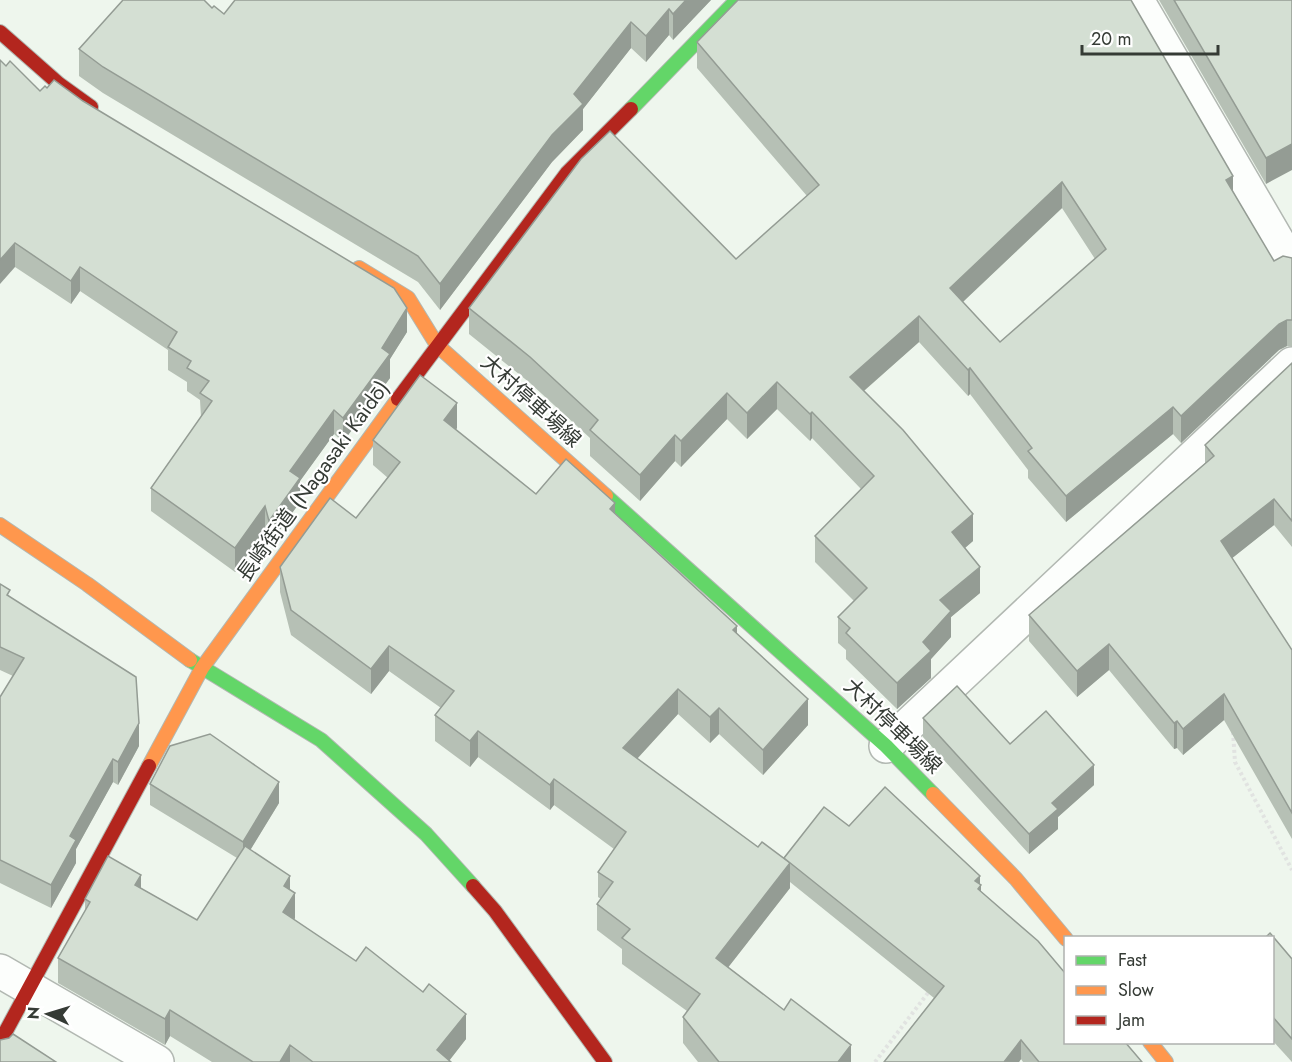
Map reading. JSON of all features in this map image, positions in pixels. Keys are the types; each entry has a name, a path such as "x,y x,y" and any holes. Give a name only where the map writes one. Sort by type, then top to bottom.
{"street":[{"name":"長崎街道 (Nagasaki Kaidō)","path":"0,1042 202,668 437,345 567,172 737,0"},
{"path":"1137,0 1292,266"},
{"path":"0,32 59,84 103,115"},
{"name":"大村停車場線","path":"347,261 408,298 437,345 886,746 1016,879 1064,938"},
{"path":"886,746 1292,364"},
{"path":"0,525 87,584 202,668 321,740 426,834 495,911 605,1062"},
{"path":"0,972 157,1062"},
{"path":"1152,1044 1166,1062"}],"path":[{"path":"1232,722 1235,762 1292,870"},
{"path":"875,1062 932,989"}],"building":[{"path":"123,0 204,0 212,8 214,6 224,14 235,0 686,0 673,14 669,9 646,36 631,22 574,94 583,104 552,135 440,284 418,256 103,67 79,49"},
{"path":"738,0 1131,0 1233,176 1226,180 1274,261 1283,256 1292,258 1292,320 1279,324 1181,416 1173,407 1066,496 1028,451 1032,448 970,368 968,370 919,316 850,377 903,430 973,514 952,532 980,567 940,600 951,611 923,642 931,651 897,683 846,633 850,628 838,617 867,588 815,536 874,476 812,412 810,414 777,382 747,413 727,393 681,441 675,435 640,475 590,430 598,420 530,357 469,308 581,159 610,131 736,259 819,185 697,42","holes":["1062,182 1106,249 1000,342 950,288"]},
{"path":"1174,0 1292,0 1292,144 1266,158"},
{"path":"0,60 6,66 10,61 40,91 45,86 47,88 54,80 83,101 394,288 407,308 382,348 390,354 343,418 334,410 290,471 300,478 269,521 265,506 235,548 151,488 212,401 200,393 209,381 187,368 191,361 168,347 177,332 80,267 71,281 15,243 0,260"},
{"path":"1292,363 1292,521 1274,499 1221,541 1292,650 1292,813 1224,694 1183,729 1177,721 1174,723 1109,644 1077,671 1029,615 1214,456 1205,445"},
{"path":"420,375 457,403 444,420 536,494 566,459 615,503 610,509 737,626 733,630 808,699 763,750 719,708 710,717 678,689 623,748 758,847 762,842 790,863 716,958 784,1010 791,999 851,1045 838,1062 719,1062 683,1017 700,994 622,938 630,929 597,904 613,882 598,872 626,832 554,779 550,785 478,731 470,741 435,715 454,691 389,646 371,669 291,610 280,567 330,498 356,518 400,462 373,440"},
{"path":"0,584 10,590 7,595 136,677 139,723 118,762 113,759 70,836 76,840 51,885 0,860 0,697 24,658 0,647"},
{"path":"957,686 1010,744 1046,711 1094,765 1052,803 1058,809 1029,834 923,718"},
{"path":"210,734 279,782 243,842 150,784 170,746"},
{"path":"885,787 980,876 975,881 981,885 978,889 1038,941 1064,972 1064,1044 1127,1044 1142,1062 1039,1062 1021,1040 1004,1062 884,1062 944,986 784,858 824,807 849,826"},
{"path":"245,846 290,876 284,886 295,893 283,912 356,961 366,947 423,992 429,984 466,1014 437,1050 451,1062 313,1062 290,1045 280,1062 253,1062 170,1010 165,1019 58,958 90,902 85,899 108,856 141,875 135,885 197,920"},
{"path":"1274,938 1292,959 1292,1039 1274,1018"},
{"path":"13,1034 56,1062 0,1062 0,1040 9,1038"}],"traffic: fast":[{"path":"631,109 737,0"},
{"path":"606,496 886,746 933,794"},
{"path":"190,660 321,740 426,834 473,886"}],"traffic: slow":[{"path":"359,268 408,298 437,345 606,496"},
{"path":"149,766 202,668 398,399"},
{"path":"0,525 87,584 190,660"},
{"path":"933,794 1016,879 1064,937"},
{"path":"1152,1044 1166,1062"}],"traffic: jam":[{"path":"0,32 59,84 91,107"},
{"path":"398,399 567,173 631,109"},
{"path":"0,1042 149,766"},
{"path":"473,886 495,911 605,1062"}]}
